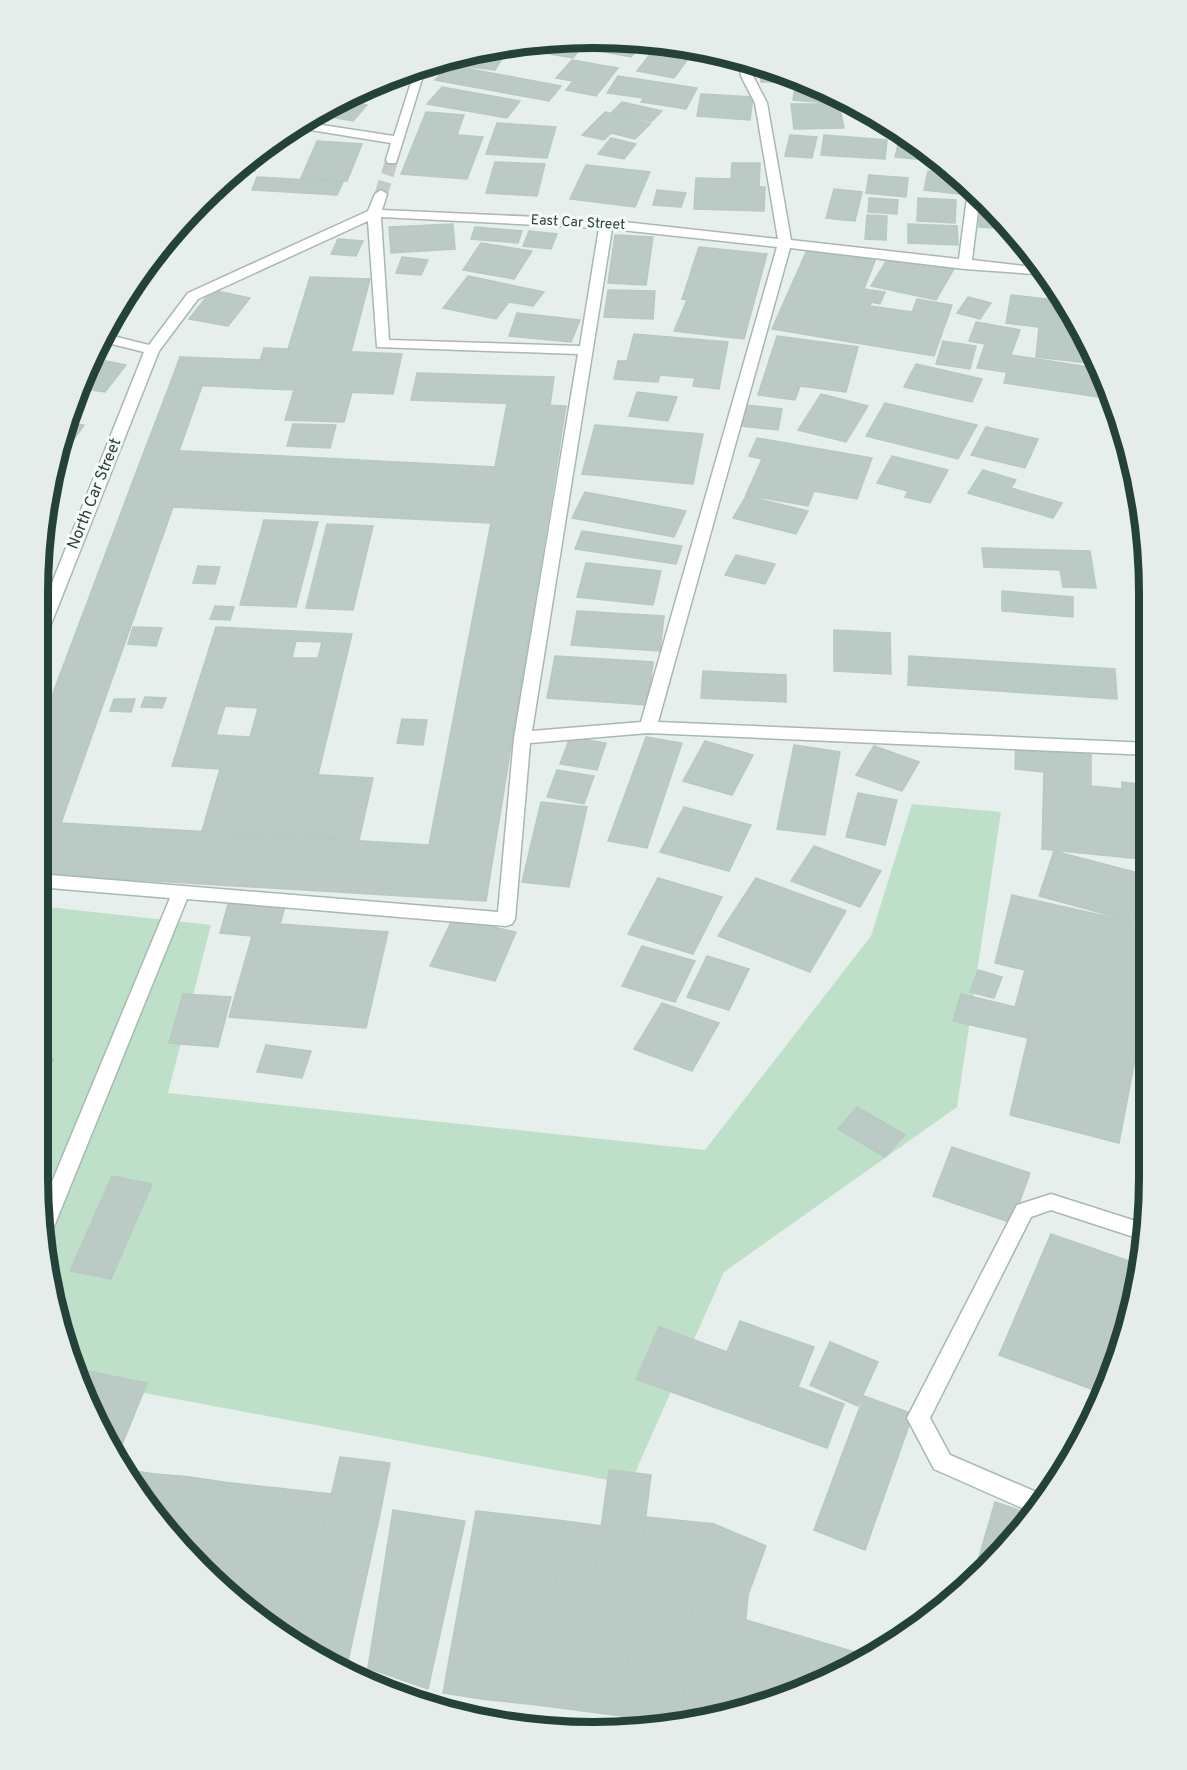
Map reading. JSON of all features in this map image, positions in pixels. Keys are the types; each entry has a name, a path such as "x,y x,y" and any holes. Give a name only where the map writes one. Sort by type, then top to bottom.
{"street":[{"path":"648,727 785,242 761,103 746,70"},
{"path":"392,159 418,77"},
{"path":"311,127 399,140"},
{"path":"381,194 374,213 382,344 586,350"},
{"path":"965,265 973,202"},
{"name":"East Car Street","path":"152,350 193,296 374,213 606,224 1033,271"},
{"path":"48,881 507,919 522,738 606,224"},
{"path":"111,339 152,350"},
{"name":"North Car Street","path":"48,613 152,350"},
{"path":"522,738 648,727 1139,749"},
{"path":"49,1214 181,892"},
{"path":"1031,1501 942,1462 918,1418 1024,1212 1051,1202 1136,1229"}],"green space":[{"path":"912,804 1001,812 957,1107 724,1272 630,1484 89,1383 77,1352 58,1283 49,1212 48,907 211,925 168,1093 705,1150 871,936"}],"building":[{"path":"581,48 573,58 535,52"},
{"path":"597,48 637,50 631,57 595,50"},
{"path":"652,52 690,57 674,78 637,71"},
{"path":"504,56 495,70 461,66 487,58"},
{"path":"572,60 618,68 596,96 566,90 573,81 556,78"},
{"path":"455,66 561,86 549,101 435,80 445,69"},
{"path":"760,74 782,82 761,82"},
{"path":"618,76 697,88 686,109 641,102 644,98 607,93"},
{"path":"442,87 520,101 507,118 427,104"},
{"path":"795,87 828,101 828,103 793,100"},
{"path":"701,94 753,97 750,120 697,116"},
{"path":"622,102 662,111 651,122 611,113"},
{"path":"355,103 367,105 353,121 329,117"},
{"path":"791,104 835,104 840,106 844,128 794,129"},
{"path":"426,112 464,115 457,135 483,137 467,179 401,174"},
{"path":"605,112 650,124 635,139 611,133 604,140 582,135"},
{"path":"497,123 556,127 547,158 486,154"},
{"path":"790,135 817,137 812,158 785,156"},
{"path":"824,135 887,140 885,159 821,155"},
{"path":"611,138 636,144 624,159 598,154"},
{"path":"317,141 362,144 347,181 301,178"},
{"path":"899,141 924,160 895,157"},
{"path":"259,162 255,171 249,171"},
{"path":"495,162 545,164 537,196 486,193"},
{"path":"732,163 760,163 759,187 765,187 764,211 694,209 696,178 731,179"},
{"path":"586,165 650,172 635,207 570,199"},
{"path":"928,171 940,172 961,191 960,194 924,190"},
{"path":"869,175 908,178 906,197 866,193"},
{"path":"257,177 343,182 337,195 252,190"},
{"path":"834,189 862,192 855,221 826,218"},
{"path":"657,190 686,193 681,207 653,205"},
{"path":"869,198 898,200 897,214 868,212"},
{"path":"918,198 956,200 955,223 917,221"},
{"path":"979,211 982,211 998,228 979,227"},
{"path":"867,215 887,216 886,240 865,239"},
{"path":"453,224 455,249 391,253 389,227"},
{"path":"908,224 957,226 958,245 908,243"},
{"path":"475,227 522,231 518,243 471,239"},
{"path":"529,231 557,234 551,249 523,246"},
{"path":"615,235 653,237 646,285 608,283"},
{"path":"338,239 363,241 356,256 331,254"},
{"path":"481,243 532,251 514,279 463,270"},
{"path":"699,247 767,254 744,339 674,331 687,300 682,299"},
{"path":"808,248 876,258 864,289 885,292 880,304 871,302 870,306 912,312 917,299 952,305 934,356 772,329"},
{"path":"891,253 955,267 936,300 871,286"},
{"path":"402,257 428,260 421,275 396,273"},
{"path":"468,276 544,292 533,306 509,302 496,319 443,308"},
{"path":"310,277 370,279 351,352 288,349"},
{"path":"212,290 250,298 228,326 189,319"},
{"path":"608,290 655,291 653,319 604,317"},
{"path":"1011,295 1053,300 1088,363 1036,357 1039,327 1006,323"},
{"path":"968,297 991,303 980,319 957,313"},
{"path":"517,313 580,320 571,342 509,336"},
{"path":"976,322 1020,330 1005,372 977,368 985,344 969,341"},
{"path":"634,334 728,342 719,389 693,386 695,378 660,375 658,382 614,379 618,361 627,361"},
{"path":"777,336 858,347 846,392 800,386 795,400 758,395"},
{"path":"943,341 976,346 970,369 936,364"},
{"path":"264,348 402,354 393,394 251,388"},
{"path":"1011,355 1089,367 1102,398 1004,383"},
{"path":"180,357 260,360 251,388 170,384"},
{"path":"106,361 126,365 105,392 88,389 93,379"},
{"path":"916,364 982,379 972,402 904,387"},
{"path":"417,373 554,377 550,405 411,400"},
{"path":"170,384 202,386 179,451 145,449"},
{"path":"294,390 352,392 344,422 285,420"},
{"path":"637,392 677,397 668,421 629,416"},
{"path":"821,394 868,406 846,442 798,430"},
{"path":"507,403 566,406 556,470 495,467"},
{"path":"885,403 977,425 958,459 866,436"},
{"path":"747,405 782,409 778,430 742,426"},
{"path":"75,424 84,425 68,447"},
{"path":"293,424 336,425 330,448 287,446"},
{"path":"595,425 703,434 693,484 582,474"},
{"path":"986,427 1038,439 1025,468 971,455"},
{"path":"757,438 872,458 857,499 814,491 808,506 746,495 762,459 749,456"},
{"path":"145,449 556,470 486,901 48,875 48,706","holes":["173,507 491,523 429,845 61,823"]},
{"path":"892,456 948,470 930,503 905,497 908,491 877,483"},
{"path":"983,470 1016,480 1011,488 1062,503 1053,518 968,493"},
{"path":"585,492 686,511 674,537 572,518"},
{"path":"746,496 808,511 796,534 733,518"},
{"path":"264,520 318,522 296,607 240,605"},
{"path":"327,524 373,526 353,610 306,608"},
{"path":"582,531 682,546 676,564 575,549"},
{"path":"982,548 1090,551 1096,588 1063,587 1060,570 984,567"},
{"path":"736,555 775,564 765,584 725,575"},
{"path":"586,563 661,571 653,605 577,597"},
{"path":"198,566 220,567 215,584 193,583"},
{"path":"1002,591 1073,597 1073,617 1002,611"},
{"path":"215,606 234,607 230,620 210,619"},
{"path":"577,611 664,616 660,651 571,645"},
{"path":"133,627 162,628 156,646 128,644"},
{"path":"216,627 352,634 318,775 172,766","holes":["296,641 322,642 318,658 292,658","225,706 258,708 250,737 216,735"]},
{"path":"834,630 890,633 891,674 834,671"},
{"path":"555,656 653,662 648,705 547,698"},
{"path":"909,656 1115,669 1117,699 908,685"},
{"path":"703,671 786,675 786,702 701,698"},
{"path":"145,697 166,698 162,708 141,707"},
{"path":"114,699 135,699 131,712 110,711"},
{"path":"402,719 427,720 423,745 397,743"},
{"path":"570,737 606,743 597,770 560,764"},
{"path":"646,737 682,743 647,848 608,841"},
{"path":"705,741 753,755 732,795 683,781"},
{"path":"1016,743 1091,751 1091,786 1122,789 1122,782 1139,784 1139,859 1042,849 1044,772 1015,769"},
{"path":"794,745 840,752 825,835 777,829"},
{"path":"874,746 919,762 902,791 856,775"},
{"path":"220,769 373,778 359,840 202,831"},
{"path":"557,770 594,776 584,804 547,797"},
{"path":"858,793 897,800 885,845 846,837"},
{"path":"541,802 587,807 569,887 522,882"},
{"path":"684,807 751,825 729,871 660,852"},
{"path":"814,846 881,871 860,907 791,881"},
{"path":"1054,851 1139,873 1139,919 1138,923 1039,896"},
{"path":"658,878 722,897 693,954 628,934"},
{"path":"756,878 846,911 810,972 718,936"},
{"path":"1012,895 1139,924 1139,1049 1137,1049 1119,1143 1010,1115 1028,1038 953,1021 961,994 1015,1007 1025,970 995,963"},
{"path":"229,901 286,903 280,924 388,932 366,1028 229,1017 252,936 220,933"},
{"path":"453,918 516,932 495,981 430,966"},
{"path":"642,946 695,961 675,1002 622,986"},
{"path":"707,956 749,969 729,1010 687,997"},
{"path":"978,970 1002,977 994,998 970,992"},
{"path":"183,994 231,997 218,1047 169,1043"},
{"path":"662,1003 719,1023 692,1071 634,1049"},
{"path":"266,1045 311,1051 302,1078 257,1072"},
{"path":"48,1058 54,1060 48,1068"},
{"path":"857,1107 905,1135 885,1157 838,1129"},
{"path":"952,1147 1030,1173 1012,1223 933,1196"},
{"path":"112,1176 152,1184 111,1279 70,1271"},
{"path":"1051,1234 1132,1262 1120,1318 1095,1390 999,1355"},
{"path":"740,1321 814,1347 798,1387 844,1404 827,1448 636,1379 659,1327 727,1352"},
{"path":"830,1342 878,1362 858,1406 810,1385"},
{"path":"84,1370 147,1383 121,1448 104,1418"},
{"path":"864,1396 913,1414 865,1550 814,1530"},
{"path":"340,1457 390,1463 379,1519 327,1513"},
{"path":"609,1470 651,1475 621,1716 576,1710"},
{"path":"134,1471 155,1474 149,1493"},
{"path":"155,1474 190,1477 176,1527 149,1493"},
{"path":"190,1477 231,1483 210,1564 176,1527"},
{"path":"231,1483 286,1489 257,1606 210,1564"},
{"path":"286,1489 331,1494 299,1635 257,1606"},
{"path":"995,1502 1024,1512 1004,1536 977,1564"},
{"path":"393,1510 465,1521 428,1689 368,1668"},
{"path":"476,1511 512,1515 481,1699 443,1693"},
{"path":"327,1513 379,1519 347,1663 299,1635"},
{"path":"512,1515 565,1521 537,1705 481,1699"},
{"path":"646,1517 714,1524 697,1567 682,1715 647,1719 621,1716"},
{"path":"565,1521 601,1526 576,1710 537,1705"},
{"path":"714,1524 766,1546 748,1595 739,1702 682,1715 697,1567"},
{"path":"746,1620 859,1653 802,1680 739,1702"}],"tunnel":[{"path":"381,194 392,160"}]}
